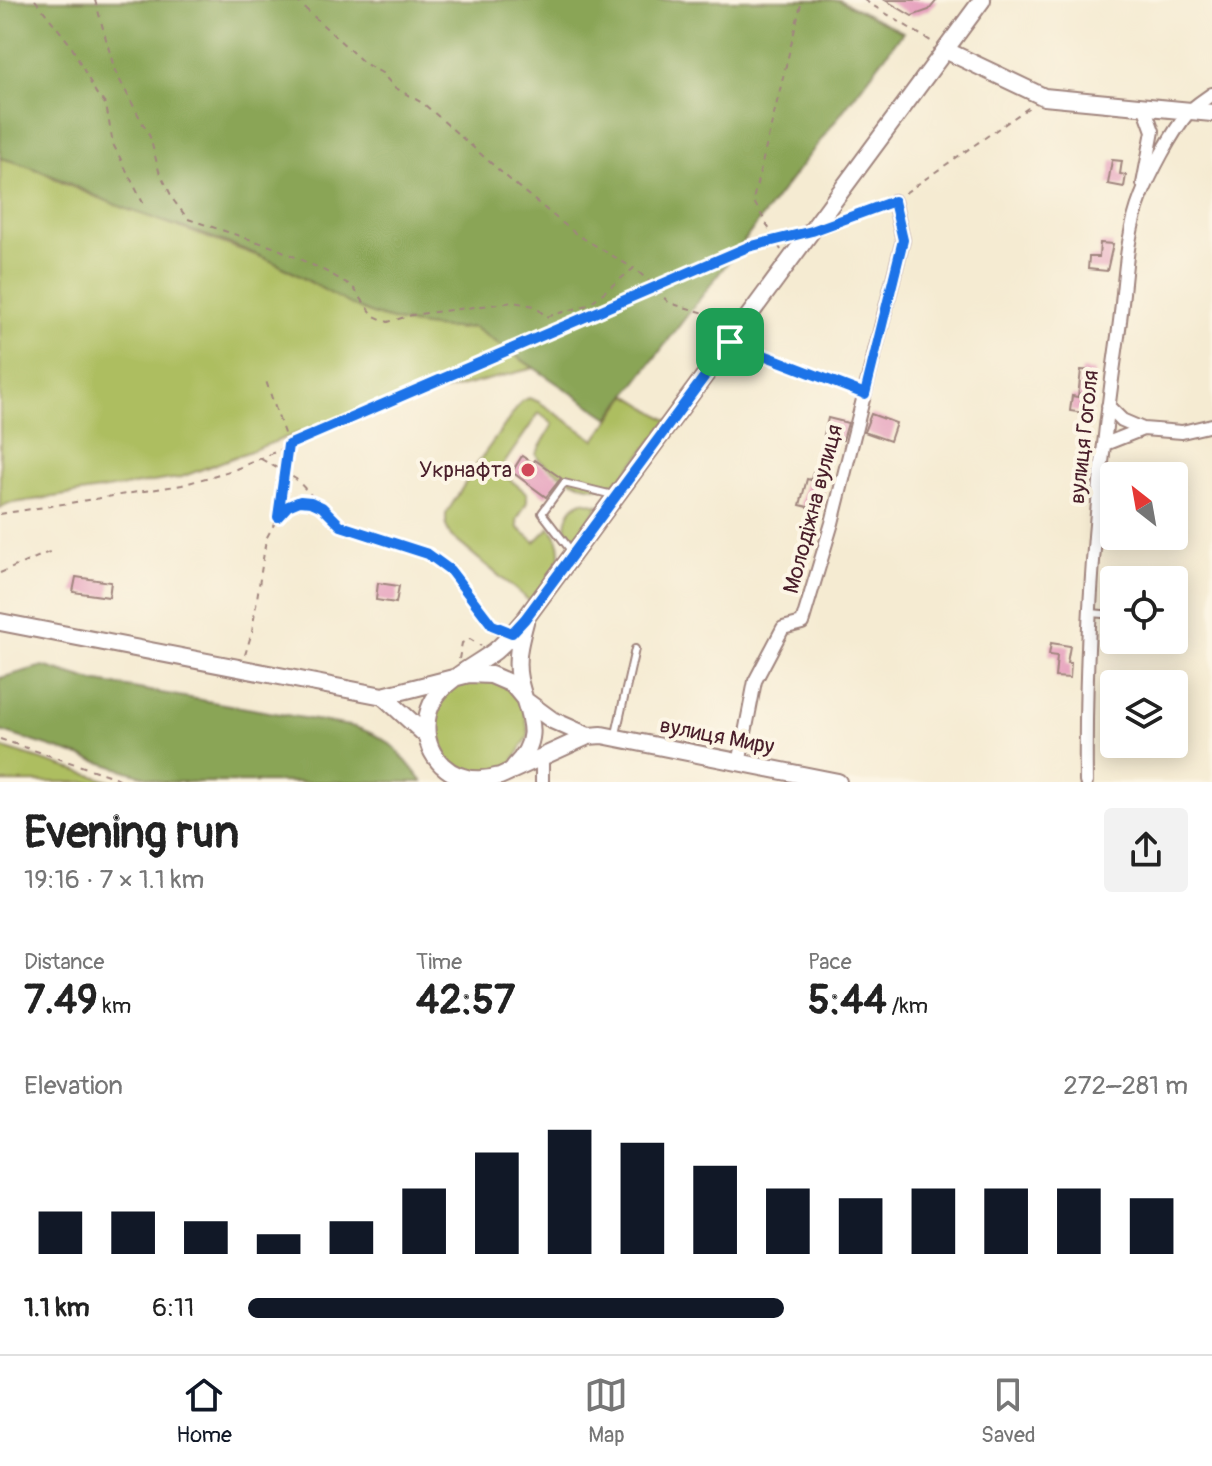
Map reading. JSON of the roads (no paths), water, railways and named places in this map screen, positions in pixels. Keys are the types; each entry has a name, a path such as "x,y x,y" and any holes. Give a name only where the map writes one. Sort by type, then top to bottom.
{"street":[{"path":"588,736 507,775 485,780 457,776 437,760 426,735 426,719 430,704 456,674 497,649 525,619 982,0"},
{"path":"945,50 1044,97 1212,113"},
{"name":"вулиця Гоголя","path":"1086,782 1085,712 1094,549 1108,406 1133,228 1141,197 1176,130 1190,111 1212,94"},
{"path":"1141,197 1153,131 1144,106"},
{"name":"Молодіжна вулиця","path":"739,764 755,681 783,628 802,623 832,523 903,240 894,201"},
{"path":"1108,406 1122,420 1143,429 1182,432 1212,425"},
{"path":"1105,444 1143,429"},
{"path":"525,619 517,653 519,678 542,757 542,782"},
{"path":"0,622 383,696 456,674 482,673 512,684 526,701 552,720 588,736"},
{"path":"383,696 426,735"},
{"path":"507,775 528,749 532,722"},
{"name":"вулиця Миру","path":"588,736 615,738 838,782"}],"lane":[{"path":"730,342 865,394"},
{"path":"574,554 542,513 564,483 616,496"},
{"path":"1091,613 1100,614"},
{"path":"615,738 635,649"}],"place":[{"name":"Укрнафта","path":"528,470"}]}
